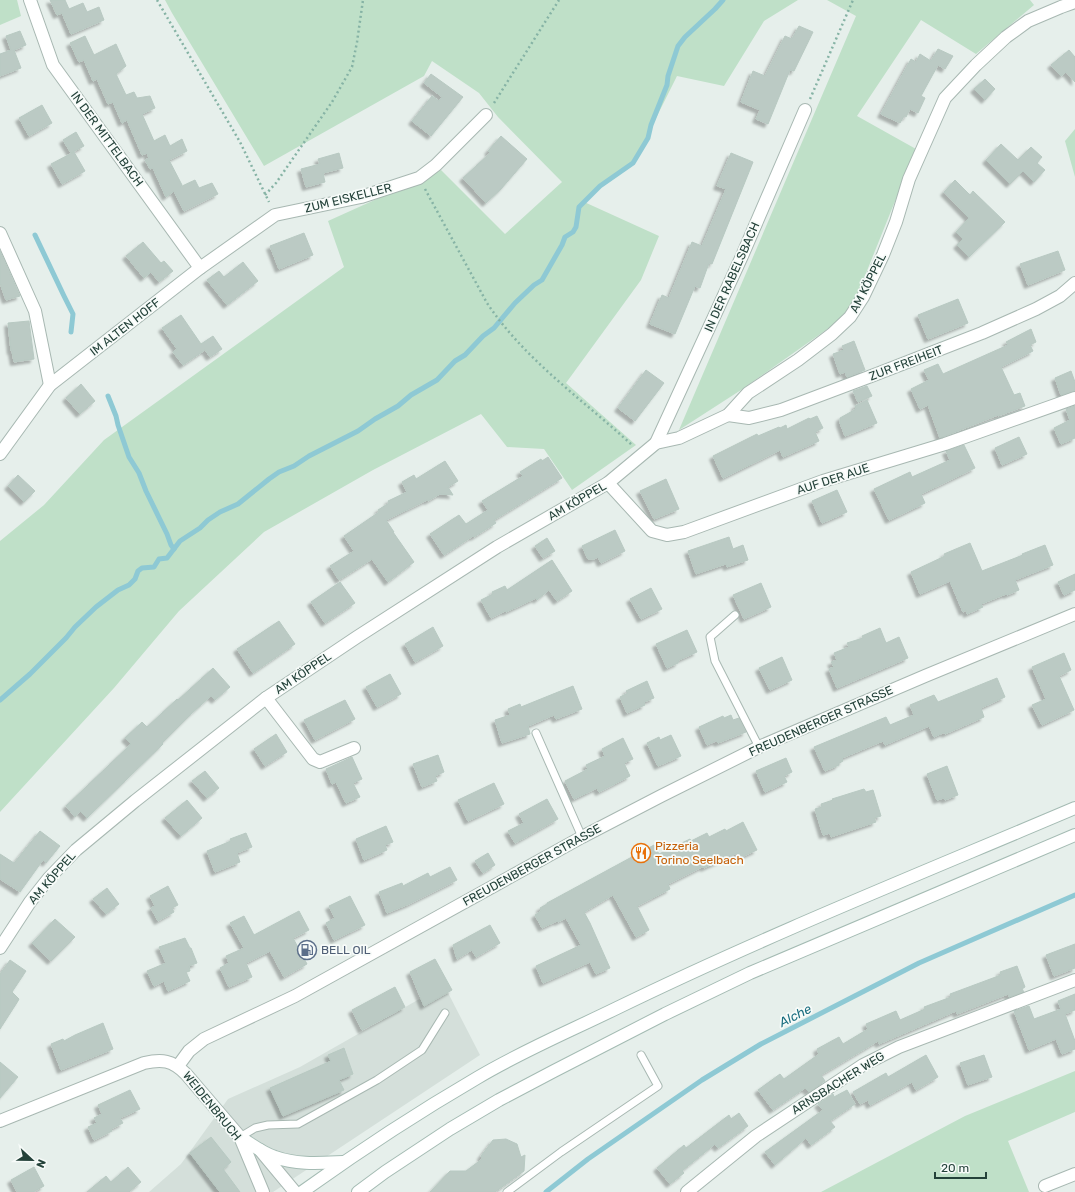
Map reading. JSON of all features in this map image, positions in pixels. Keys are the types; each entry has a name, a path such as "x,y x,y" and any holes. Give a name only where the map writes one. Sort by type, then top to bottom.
{"street":[{"name":"IN DER MITTELBACH","path":"30,0 53,65 200,268"},
{"name":"AM KÖPPEL","path":"0,948 30,902 76,850 135,801 266,698 357,637 497,547 608,484 656,443 678,438 728,414 748,393 798,360 832,334 850,317 863,297 883,255 896,222 909,179 945,98 1006,37 1028,21 1075,2"},
{"name":"IN DER RABELSBACH","path":"656,443 742,256 805,110"},
{"name":"ZUM EISKELLER","path":"200,268 275,215 361,197 419,178 436,165 486,115"},
{"path":"0,233 35,312 50,385"},
{"name":"IM ALTEN HOFF","path":"0,454 50,385 200,268"},
{"name":"ZUR FREIHEIT","path":"728,414 749,418 781,410 874,375 982,333 1036,309 1060,296 1075,283"},
{"name":"AUF DER AUE","path":"608,484 652,531 667,535 684,532 823,481 945,444 1075,398"},
{"name":"FREUDENBERGER STRASSE","path":"178,1066 189,1051 204,1039 295,996 582,837 758,747 1075,614"},
{"path":"266,698 313,759 320,762 354,748"},
{"path":"302,1192 372,1143 479,1077 656,989 740,950 1075,808"},
{"path":"358,1192 385,1172 437,1138 499,1100 554,1070 665,1014 750,973 1075,835"},
{"name":"ARNSBACHER WEG","path":"687,1192 756,1136 829,1086 863,1065 899,1047 1075,980"},
{"path":"0,1121 144,1063 158,1060 169,1062 178,1066"},
{"name":"WEIDENBRUCH","path":"178,1066 240,1137 263,1192"},
{"path":"240,1137 260,1150 275,1157 304,1164 343,1162"},
{"path":"260,1150 295,1192"},
{"path":"1045,1186 1075,1174"}],"lane":[{"path":"735,615 710,637 715,661 758,747"},
{"path":"536,733 582,837"},
{"path":"240,1137 255,1128 268,1125 298,1124 377,1080 422,1050 445,1013"},
{"path":"507,1192 561,1152 658,1086 641,1055"}],"path":[{"path":"157,0 240,142 265,195 276,182 332,102 352,67 363,0"},
{"path":"486,115 559,0"},
{"path":"805,110 853,0"},
{"path":"419,178 487,303 502,325 566,389 643,454"}],"shaded area":[{"path":"444,985 480,1055 273,1192 149,1192 181,1164 228,1099 300,1067"}],"green space":[{"path":"0,0 17,0 21,16 0,25"},
{"path":"165,0 798,0 764,21 724,86 677,76 632,166 582,201 659,236 641,280 566,383 636,445 572,490 544,449 507,447 481,414 373,470 264,532 179,611 114,688 0,812 0,541 44,505 104,440 344,267 328,221 441,170 505,234 562,182 498,117 479,93 432,61 424,76 264,166"},
{"path":"827,0 1030,0 1034,5 976,54 921,20 857,116 916,149 850,313 741,390 679,430 856,16"},
{"path":"1075,129 1075,177 1065,141"},
{"path":"1075,1071 1075,1112 1008,1141 1029,1192 821,1192 965,1116"}],"building":[{"path":"50,0 65,0 69,9 83,3 87,12 99,7 104,20 71,34 62,13 57,15"},
{"path":"799,26 813,32 794,71 790,70 768,124 756,119 760,110 741,102 753,71 765,76 785,36 792,39"},
{"path":"20,31 26,45 14,50 21,68 0,76 0,54 11,50 6,36"},
{"path":"85,36 94,55 116,44 126,66 116,74 126,95 134,92 137,98 150,96 155,108 142,114 154,141 165,135 170,146 182,139 187,151 169,160 182,185 180,187 195,180 199,188 212,183 218,194 184,211 174,191 166,197 153,168 150,169 145,160 149,158 147,153 142,155 127,120 122,123 113,102 108,104 97,79 93,81 84,60 79,62 70,43"},
{"path":"938,49 953,56 945,69 938,65 921,96 925,98 918,113 910,109 906,117 904,116 900,123 881,114 911,59 916,62 920,54 931,61"},
{"path":"1069,50 1075,57 1075,82 1066,72 1061,76 1051,65"},
{"path":"431,74 463,97 431,136 412,121 432,96 439,101 442,97 424,83"},
{"path":"985,79 995,89 985,100 974,89"},
{"path":"42,105 52,123 29,136 19,118"},
{"path":"76,132 84,146 71,153 63,140"},
{"path":"501,136 527,159 501,189 486,203 463,178 490,153 488,151"},
{"path":"1001,144 1018,160 1031,147 1042,157 1037,163 1045,170 1034,182 1023,171 1010,184 986,160"},
{"path":"74,152 85,171 62,184 51,164"},
{"path":"339,153 343,168 323,173 325,182 306,187 301,169 320,164 318,159"},
{"path":"731,153 753,162 712,264 709,263 700,288 695,286 675,334 650,324 662,295 669,298 692,242 702,246 726,189 717,186"},
{"path":"955,180 970,195 973,191 1005,222 969,257 957,245 963,239 956,232 969,218 944,192"},
{"path":"304,233 313,255 279,269 270,246"},
{"path":"143,242 161,263 164,261 173,271 159,282 151,272 144,278 126,256"},
{"path":"0,251 20,296 6,300 0,283"},
{"path":"1058,251 1065,270 1028,285 1020,264"},
{"path":"243,262 258,281 227,305 207,280 219,271 224,277"},
{"path":"958,299 968,323 928,339 918,315"},
{"path":"181,315 201,344 213,336 222,349 210,357 205,350 183,365 173,352 177,349 162,328"},
{"path":"29,321 34,359 14,362 11,351 8,323"},
{"path":"1031,329 1036,342 1030,345 1033,351 1001,367 1014,395 1020,393 1025,406 940,438 928,405 920,409 911,389 929,380 924,370 938,364 943,374 1008,345 1006,342"},
{"path":"854,341 865,370 847,377 845,372 840,374 833,354 844,350 842,346"},
{"path":"646,370 664,383 635,421 618,408"},
{"path":"1071,371 1075,382 1075,391 1061,395 1055,378"},
{"path":"81,384 95,401 80,414 66,398"},
{"path":"867,386 872,396 858,402 853,391"},
{"path":"867,400 877,423 845,436 840,423 840,418 856,409 855,406"},
{"path":"1075,406 1075,438 1061,444 1054,428 1070,420 1066,409"},
{"path":"817,416 823,428 815,432 819,441 783,457 780,450 723,478 713,456 757,434 758,436 786,425 787,429 809,418 810,419"},
{"path":"1019,437 1027,454 1002,465 995,448"},
{"path":"964,445 975,468 921,494 925,503 889,520 874,489 910,472 912,477 950,460 946,451"},
{"path":"548,457 562,478 494,520 496,523 444,555 430,534 459,515 466,524 488,510 482,501 523,476 520,472 541,459 542,461"},
{"path":"445,461 458,481 448,487 453,495 440,494 386,520 414,562 388,582 372,559 339,580 330,566 354,551 344,536 379,512 378,510 389,503 388,501 407,492 402,482 414,475 416,479"},
{"path":"18,475 35,491 24,502 8,486"},
{"path":"666,479 679,509 654,519 640,491"},
{"path":"837,490 847,512 822,523 812,501"},
{"path":"615,530 625,551 601,563 598,557 588,559 582,546"},
{"path":"729,537 733,549 743,545 748,560 727,567 726,564 696,574 688,551"},
{"path":"547,538 555,551 543,558 535,546"},
{"path":"970,543 982,571 1045,545 1053,565 1015,580 1019,590 981,604 983,607 967,614 966,610 963,612 950,581 920,594 911,572 945,556 944,554"},
{"path":"552,560 572,591 557,601 549,590 537,600 536,598 491,618 481,600 493,594 492,592 505,586 507,590"},
{"path":"1075,574 1075,590 1064,595 1058,582"},
{"path":"340,582 355,603 325,623 311,602"},
{"path":"761,583 771,607 744,619 733,595"},
{"path":"651,588 662,609 641,619 630,599"},
{"path":"279,621 295,644 253,673 237,649"},
{"path":"433,627 443,646 415,662 405,644"},
{"path":"880,628 886,643 899,637 908,658 837,688 829,669 834,667 831,662 837,660 834,653 849,647 847,643 863,638 862,636"},
{"path":"687,630 697,652 679,660 678,663 667,668 656,644"},
{"path":"1064,653 1071,670 1059,676 1074,710 1042,725 1032,705 1046,699 1032,667"},
{"path":"782,657 792,680 770,690 759,668"},
{"path":"213,668 230,687 215,700 211,696 191,714 162,743 163,744 87,818 80,811 75,817 66,806 131,744 125,738 142,722 147,727"},
{"path":"390,674 401,694 377,707 366,687"},
{"path":"997,678 1005,697 981,708 984,717 945,734 945,732 934,737 929,726 885,745 883,741 842,758 843,761 838,764 839,765 825,771 814,747 886,717 890,725 914,715 910,705 934,695 938,702"},
{"path":"647,681 654,698 644,702 645,705 627,713 620,697 628,693 626,691"},
{"path":"573,686 582,709 556,719 554,715 528,726 530,734 502,743 495,720 510,715 508,709 520,704 521,707"},
{"path":"345,700 355,719 315,740 304,720"},
{"path":"731,715 733,720 739,718 746,732 718,743 716,741 707,745 699,727 723,716 724,718"},
{"path":"276,734 287,752 265,766 254,749"},
{"path":"671,735 681,756 658,766 647,743 659,737 660,740"},
{"path":"623,738 633,759 624,763 630,776 599,792 597,788 574,799 565,781 588,769 586,765 605,756 602,749"},
{"path":"438,755 444,772 435,776 437,781 422,787 413,764"},
{"path":"352,757 362,779 353,783 360,797 346,803 336,782 332,784 326,769"},
{"path":"786,758 792,772 784,776 787,782 765,792 756,771"},
{"path":"947,766 958,795 945,800 944,798 937,800 927,774"},
{"path":"205,771 219,788 207,798 192,781"},
{"path":"494,783 504,804 468,821 458,800"},
{"path":"864,789 866,792 873,790 881,816 874,818 876,822 831,837 830,833 823,835 815,809 822,807 821,804 833,800 832,799"},
{"path":"547,799 558,819 515,843 508,831 524,823 519,814"},
{"path":"187,800 202,818 181,836 165,818"},
{"path":"743,822 757,850 739,858 737,853 704,868 704,866 668,884 670,889 637,906 649,930 636,937 613,895 584,912 610,968 596,974 590,962 543,983 536,966 581,945 566,918 542,928 535,915 541,911 540,908 654,845 659,854 690,839 691,841 707,833 709,837 725,829 726,831"},
{"path":"386,826 393,842 385,845 387,850 364,860 356,839"},
{"path":"40,831 60,846 46,863 43,860 20,892 0,879 0,854 14,863"},
{"path":"246,833 252,847 237,853 240,862 215,872 207,851 231,841 230,839"},
{"path":"488,853 495,865 483,873 475,861"},
{"path":"450,867 457,880 409,904 387,913 379,892 402,883 403,886 428,873 430,877"},
{"path":"168,886 178,905 172,908 174,912 158,921 151,908 155,906 150,896"},
{"path":"107,888 119,904 106,914 93,899"},
{"path":"350,896 365,925 334,940 326,923 335,918 329,906"},
{"path":"299,911 309,930 293,938 307,964 284,977 270,951 246,963 252,977 229,987 220,968 229,963 226,956 244,948 230,923 244,916 254,935"},
{"path":"55,919 75,937 51,961 32,943"},
{"path":"490,925 500,943 476,957 472,950 457,959 453,945"},
{"path":"185,938 197,963 189,966 190,971 186,972 190,981 168,991 164,981 154,986 147,971 166,963 159,947"},
{"path":"1075,944 1075,968 1054,976 1046,955"},
{"path":"435,959 452,990 424,1006 410,972"},
{"path":"10,960 26,971 12,992 19,999 0,1029 0,974"},
{"path":"1017,966 1025,987 1022,989 1024,992 1009,997 1008,994 957,1014 956,1011 879,1044 878,1041 821,1075 825,1081 809,1092 805,1088 773,1110 758,1090 780,1074 784,1079 819,1054 817,1049 839,1037 843,1044 868,1029 866,1024 896,1011 900,1020 925,1009 924,1007 951,997 950,994 1001,975 1000,972"},
{"path":"395,987 405,1007 362,1030 352,1010"},
{"path":"1075,994 1075,1010 1065,1014 1075,1041 1075,1049 1062,1054 1056,1039 1029,1050 1014,1011 1029,1006 1034,1019 1061,1009 1058,1001"},
{"path":"103,1023 113,1049 61,1070 51,1044 63,1039 64,1041"},
{"path":"344,1048 353,1074 339,1080 344,1090 283,1116 270,1088 331,1061 328,1055"},
{"path":"926,1055 938,1077 916,1090 912,1082 870,1105 868,1100 860,1104 853,1092 886,1073 888,1077"},
{"path":"984,1055 992,1077 968,1085 960,1063"},
{"path":"0,1062 18,1077 0,1098"},
{"path":"130,1090 140,1109 120,1118 123,1123 111,1129 112,1131 94,1140 88,1127 97,1123 94,1118 102,1114 98,1105"},
{"path":"847,1090 855,1104 830,1121 835,1127 811,1145 806,1138 775,1165 765,1152 823,1110 818,1104 833,1094 834,1097"},
{"path":"739,1113 748,1126 718,1148 715,1144 682,1171 684,1173 670,1184 657,1168 684,1145 686,1148 729,1115 731,1119"},
{"path":"211,1137 231,1162 223,1169 240,1192 220,1192 190,1153"},
{"path":"506,1139 517,1144 521,1157 525,1155 524,1171 495,1192 430,1192 450,1171 466,1171 482,1159 481,1156 493,1140"},
{"path":"34,1167 44,1186 33,1192 17,1192 11,1180"},
{"path":"128,1167 141,1182 129,1192 87,1192 106,1176 111,1182"}],"waterway":[{"path":"0,700 30,674 96,607 118,590 129,585 135,579 138,571 142,568 154,567 159,559 167,558 180,541 200,528 208,520 220,512 238,504 279,472 294,466 309,456 358,431 398,406 411,395 437,380 455,361 465,355 483,336 494,328 515,303 534,285 542,280 565,237 573,232 576,227 579,207 600,186 633,163 648,138 651,125 667,85 668,76 678,46 685,37 723,0"},
{"path":"35,235 73,314 71,332"},
{"path":"108,396 129,457 139,473 174,549"},
{"name":"Alche","path":"546,1192 588,1159 702,1080 761,1044 919,963 1075,895"}],"place":[{"name":"Pizzeria Torino Seelbach","path":"641,853"},
{"name":"BELL OIL","path":"307,950"}]}
